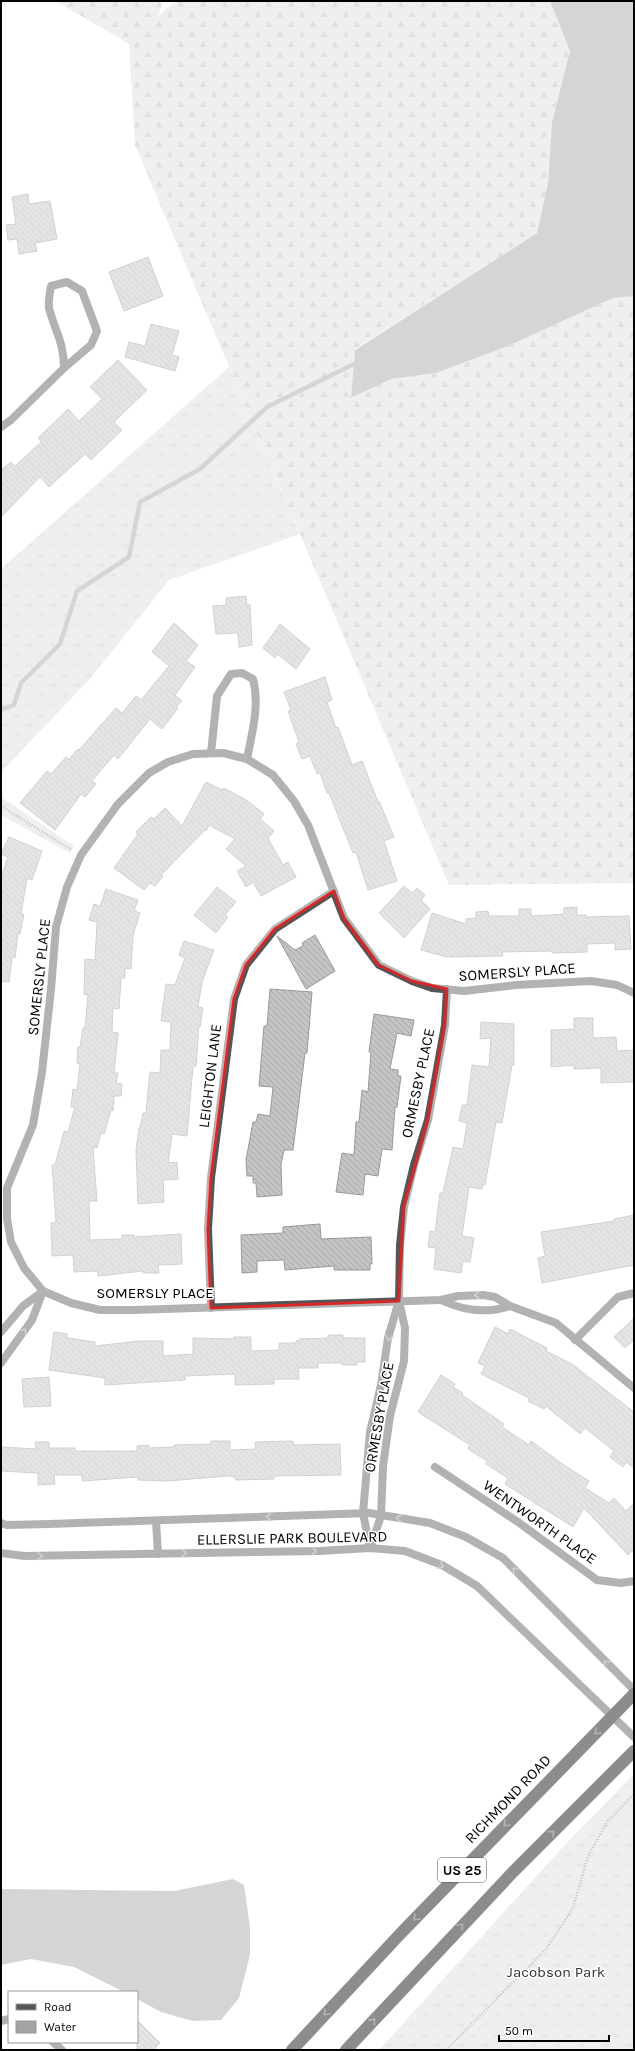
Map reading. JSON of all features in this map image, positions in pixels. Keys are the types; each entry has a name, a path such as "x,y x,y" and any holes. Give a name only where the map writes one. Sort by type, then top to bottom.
{"highway":[{"name":"RICHMOND ROAD","path":"292,2050 402,1932 634,1694"},
{"name":"US 25","path":"346,2050 506,1879 634,1751"}],"street":[{"path":"1,427 11,420 64,368 91,345 97,331 82,291 67,282 51,286 49,306 61,340 64,354 64,368"},
{"path":"211,753 217,696 231,674 242,673 253,679 256,690 256,712 247,759"},
{"name":"SOMERSLY PLACE","path":"634,993 617,985 591,981 516,985 464,991 432,988 412,981 379,965 344,918 308,825 294,801 273,775 247,759 223,753 193,754 174,760 149,772 118,804 81,856 67,887 56,927 43,1064 33,1125 7,1188 7,1219 11,1242 24,1268 43,1291 71,1303 100,1310 211,1308 441,1300 458,1296 483,1295 495,1297 510,1306 556,1323 634,1388"},
{"name":"LEIGHTON LANE","path":"211,1308 208,1229 211,1178 234,999 246,965 275,929 334,891"},
{"name":"ORMESBY PLACE","path":"370,1548 380,1516 383,1466 390,1416 404,1361 405,1328 399,1301 400,1245 404,1207 414,1165 428,1120 445,1025 447,989"},
{"path":"1,1332 23,1306 43,1291"},
{"path":"1,1363 32,1320 43,1291"},
{"path":"575,1340 618,1297 634,1293"},
{"name":"SOMERSLY PLACE","path":"441,1300 458,1308 476,1310 494,1311 510,1306"},
{"name":"ORMESBY PLACE","path":"370,1548 363,1513 370,1432 381,1384 388,1338 399,1301"},
{"name":"WENTWORTH PLACE","path":"435,1467 518,1522 597,1580 621,1583 634,1581"},
{"name":"ELLERSLIE PARK BOULEVARD","path":"1,1523 7,1525 49,1524 363,1513 430,1523 466,1537 503,1558 634,1690"},
{"path":"156,1521 158,1554"},
{"name":"ELLERSLIE PARK BOULEVARD","path":"1,1553 24,1556 320,1551 370,1548 406,1552 442,1565 477,1586 634,1737"}],"path":[{"path":"1,806 81,856"},
{"path":"446,2050 546,1949 573,1908 588,1856 608,1821 634,1794"}],"highlighted area":[{"path":"334,891 344,918 379,965 412,981 447,989 445,1025 428,1120 404,1207 399,1301 211,1308 208,1229 211,1178 234,999 246,965 275,929"}],"green space":[{"path":"56,1 163,1 158,16 176,1 550,1 570,51 552,122 548,183 537,233 355,349 352,398 390,379 436,373 508,346 613,298 634,296 634,883 449,885 135,145 129,44"},
{"path":"229,367 300,534 169,580 90,679 1,772 1,569"},
{"path":"1,797 74,846 70,853 1,815"},
{"name":"Jacobson Park","path":"634,1774 634,2050 379,2050 561,1849"}],"water":[{"path":"550,1 634,1 634,296 613,298 508,346 436,373 391,379 351,398 355,350 537,233 548,183 552,122 570,51"},
{"path":"233,1879 244,1885 250,1927 250,1955 239,1998 221,2020 193,2021 161,2012 138,2000 138,1991 122,1991 74,1967 31,1959 1,1965 1,1889 174,1891"}],"building":[{"path":"28,194 29,204 50,201 57,239 35,243 37,251 19,254 17,239 8,240 6,225 16,224 12,197"},
{"path":"148,257 163,296 124,311 109,272"},
{"path":"151,324 179,331 172,355 179,357 175,371 125,357 129,342 145,346"},
{"path":"118,360 147,390 114,422 122,430 91,460 85,454 49,487 40,477 1,517 1,470 11,462 15,466 41,442 38,438 68,409 79,421 102,399 90,387"},
{"path":"246,596 247,605 250,605 252,645 239,647 238,633 216,634 213,606 226,605 226,598"},
{"path":"174,623 198,645 186,661 195,667 175,695 182,701 176,707 178,708 162,729 150,719 118,759 114,755 92,781 96,784 85,797 81,794 55,830 20,803 47,771 51,774 66,757 68,760 78,749 79,750 116,708 122,713 136,696 141,700 169,666 152,652"},
{"path":"280,624 310,649 296,669 277,654 275,658 263,648"},
{"path":"325,677 332,700 327,702 336,728 338,727 352,765 362,761 394,837 384,841 397,881 368,890 356,852 353,853 320,773 317,774 310,756 302,759 296,744 299,742 288,711 291,710 284,692"},
{"path":"206,782 222,790 224,788 248,801 264,814 260,819 274,831 268,838 283,865 288,862 296,877 261,896 253,882 246,887 237,871 246,866 226,849 235,839 209,825 206,831 205,830 161,875 163,876 155,886 150,883 144,890 114,868 138,834 136,832 151,817 154,819 165,808 182,826"},
{"path":"9,837 42,851 32,880 27,878 21,914 24,914 20,934 18,933 15,958 12,957 9,982 1,981 1,878 8,857 1,854"},
{"path":"404,886 412,893 417,888 425,895 421,900 430,909 404,938 379,913"},
{"path":"217,887 236,902 225,915 228,917 216,933 194,915"},
{"path":"106,889 138,900 134,911 140,913 133,935 131,969 125,968 125,978 121,978 119,1009 113,1008 112,1032 118,1033 114,1073 118,1073 116,1083 122,1084 121,1096 114,1096 113,1111 111,1110 104,1134 101,1133 97,1148 93,1147 97,1201 89,1201 90,1240 122,1239 122,1235 134,1235 134,1237 181,1234 182,1264 158,1265 159,1273 143,1273 143,1271 98,1276 98,1271 74,1272 73,1255 52,1256 51,1223 56,1222 52,1165 55,1165 64,1131 68,1132 75,1107 71,1107 73,1089 77,1090 80,1064 77,1063 78,1047 80,1047 83,1028 85,1028 88,995 84,994 85,959 95,960 97,922 89,920 94,904 100,906"},
{"path":"577,907 577,915 586,915 586,917 629,916 631,949 615,950 615,943 587,944 587,952 502,952 503,956 447,957 421,950 432,913 466,924 466,919 476,918 476,912 488,911 489,916 519,916 519,909 531,909 531,916 564,914 564,908"},
{"path":"315,935 335,971 306,989 277,936 295,950 303,946 302,943"},
{"path":"184,941 214,950 202,982 198,1007 203,1008 200,1027 199,1026 196,1066 193,1066 187,1136 172,1134 168,1163 177,1162 178,1179 163,1180 164,1202 138,1204 136,1151 139,1128 143,1113 146,1113 150,1072 160,1073 161,1050 170,1050 171,1022 161,1021 166,984 175,985 185,958 179,955"},
{"path":"270,989 312,992 307,1053 305,1053 293,1150 284,1150 281,1164 282,1195 257,1197 256,1183 253,1183 253,1176 247,1176 246,1160 253,1122 256,1122 258,1114 270,1116 273,1087 259,1086 264,1026 267,1026"},
{"path":"374,1014 414,1020 411,1036 397,1033 390,1069 398,1070 398,1076 401,1076 397,1107 395,1107 392,1150 382,1149 378,1176 365,1174 363,1195 336,1192 342,1153 354,1155 356,1122 359,1122 362,1090 368,1092 371,1052 369,1052"},
{"path":"574,1018 593,1018 593,1038 616,1037 617,1051 634,1050 634,1082 601,1083 601,1068 574,1069 574,1065 551,1067 551,1030 574,1029"},
{"path":"481,1022 514,1024 514,1065 512,1065 502,1123 496,1122 485,1185 483,1184 482,1189 469,1187 462,1236 474,1238 470,1262 463,1261 461,1273 434,1269 436,1248 428,1247 430,1231 435,1232 440,1193 443,1193 453,1147 463,1149 467,1123 459,1121 462,1105 467,1105 472,1065 489,1067 491,1038 480,1039"},
{"path":"634,1215 634,1265 542,1283 538,1258 545,1256 541,1232 614,1221 614,1219"},
{"path":"320,1224 321,1239 371,1237 372,1264 370,1264 370,1270 334,1270 334,1266 285,1270 284,1260 257,1261 257,1272 242,1273 241,1235 283,1233 283,1227"},
{"path":"634,1318 634,1340 625,1348 614,1337"},
{"path":"495,1327 508,1334 510,1329 547,1348 546,1351 572,1364 634,1412 634,1468 626,1462 623,1467 610,1457 614,1451 585,1428 580,1434 546,1406 544,1409 528,1401 529,1398 481,1374 485,1366 478,1363"},
{"path":"54,1332 67,1334 67,1338 95,1342 95,1346 139,1341 163,1341 163,1356 193,1354 193,1338 234,1339 234,1337 251,1337 251,1351 279,1350 279,1343 296,1343 296,1341 300,1340 299,1339 328,1338 328,1335 343,1335 343,1338 365,1338 365,1362 357,1362 357,1365 342,1365 342,1363 318,1363 318,1368 298,1368 299,1379 274,1379 274,1384 235,1385 235,1374 185,1376 185,1380 105,1385 105,1378 49,1370"},
{"path":"441,1375 455,1384 453,1387 463,1393 462,1395 504,1424 502,1427 529,1445 531,1441 589,1481 585,1488 609,1503 614,1498 626,1511 634,1503 634,1549 628,1555 584,1508 573,1527 505,1484 508,1478 486,1464 487,1461 468,1449 470,1445 418,1412"},
{"path":"49,1377 51,1406 24,1407 22,1379"},
{"path":"211,1441 230,1441 230,1450 256,1449 255,1442 293,1441 294,1445 340,1444 341,1475 274,1476 274,1479 236,1480 235,1477 228,1476 167,1481 138,1480 138,1477 82,1481 82,1475 54,1475 55,1484 38,1485 38,1473 1,1471 1,1447 36,1449 35,1442 49,1442 49,1448 75,1448 75,1451 137,1451 137,1446 149,1445 149,1448 174,1447 174,1445 211,1444"},
{"path":"138,2021 160,2043 153,2050 137,2050"}],"waterway":[{"path":"1,710 14,705 21,683 60,644 77,591 129,557 140,502 200,469 267,407 354,364"}]}
